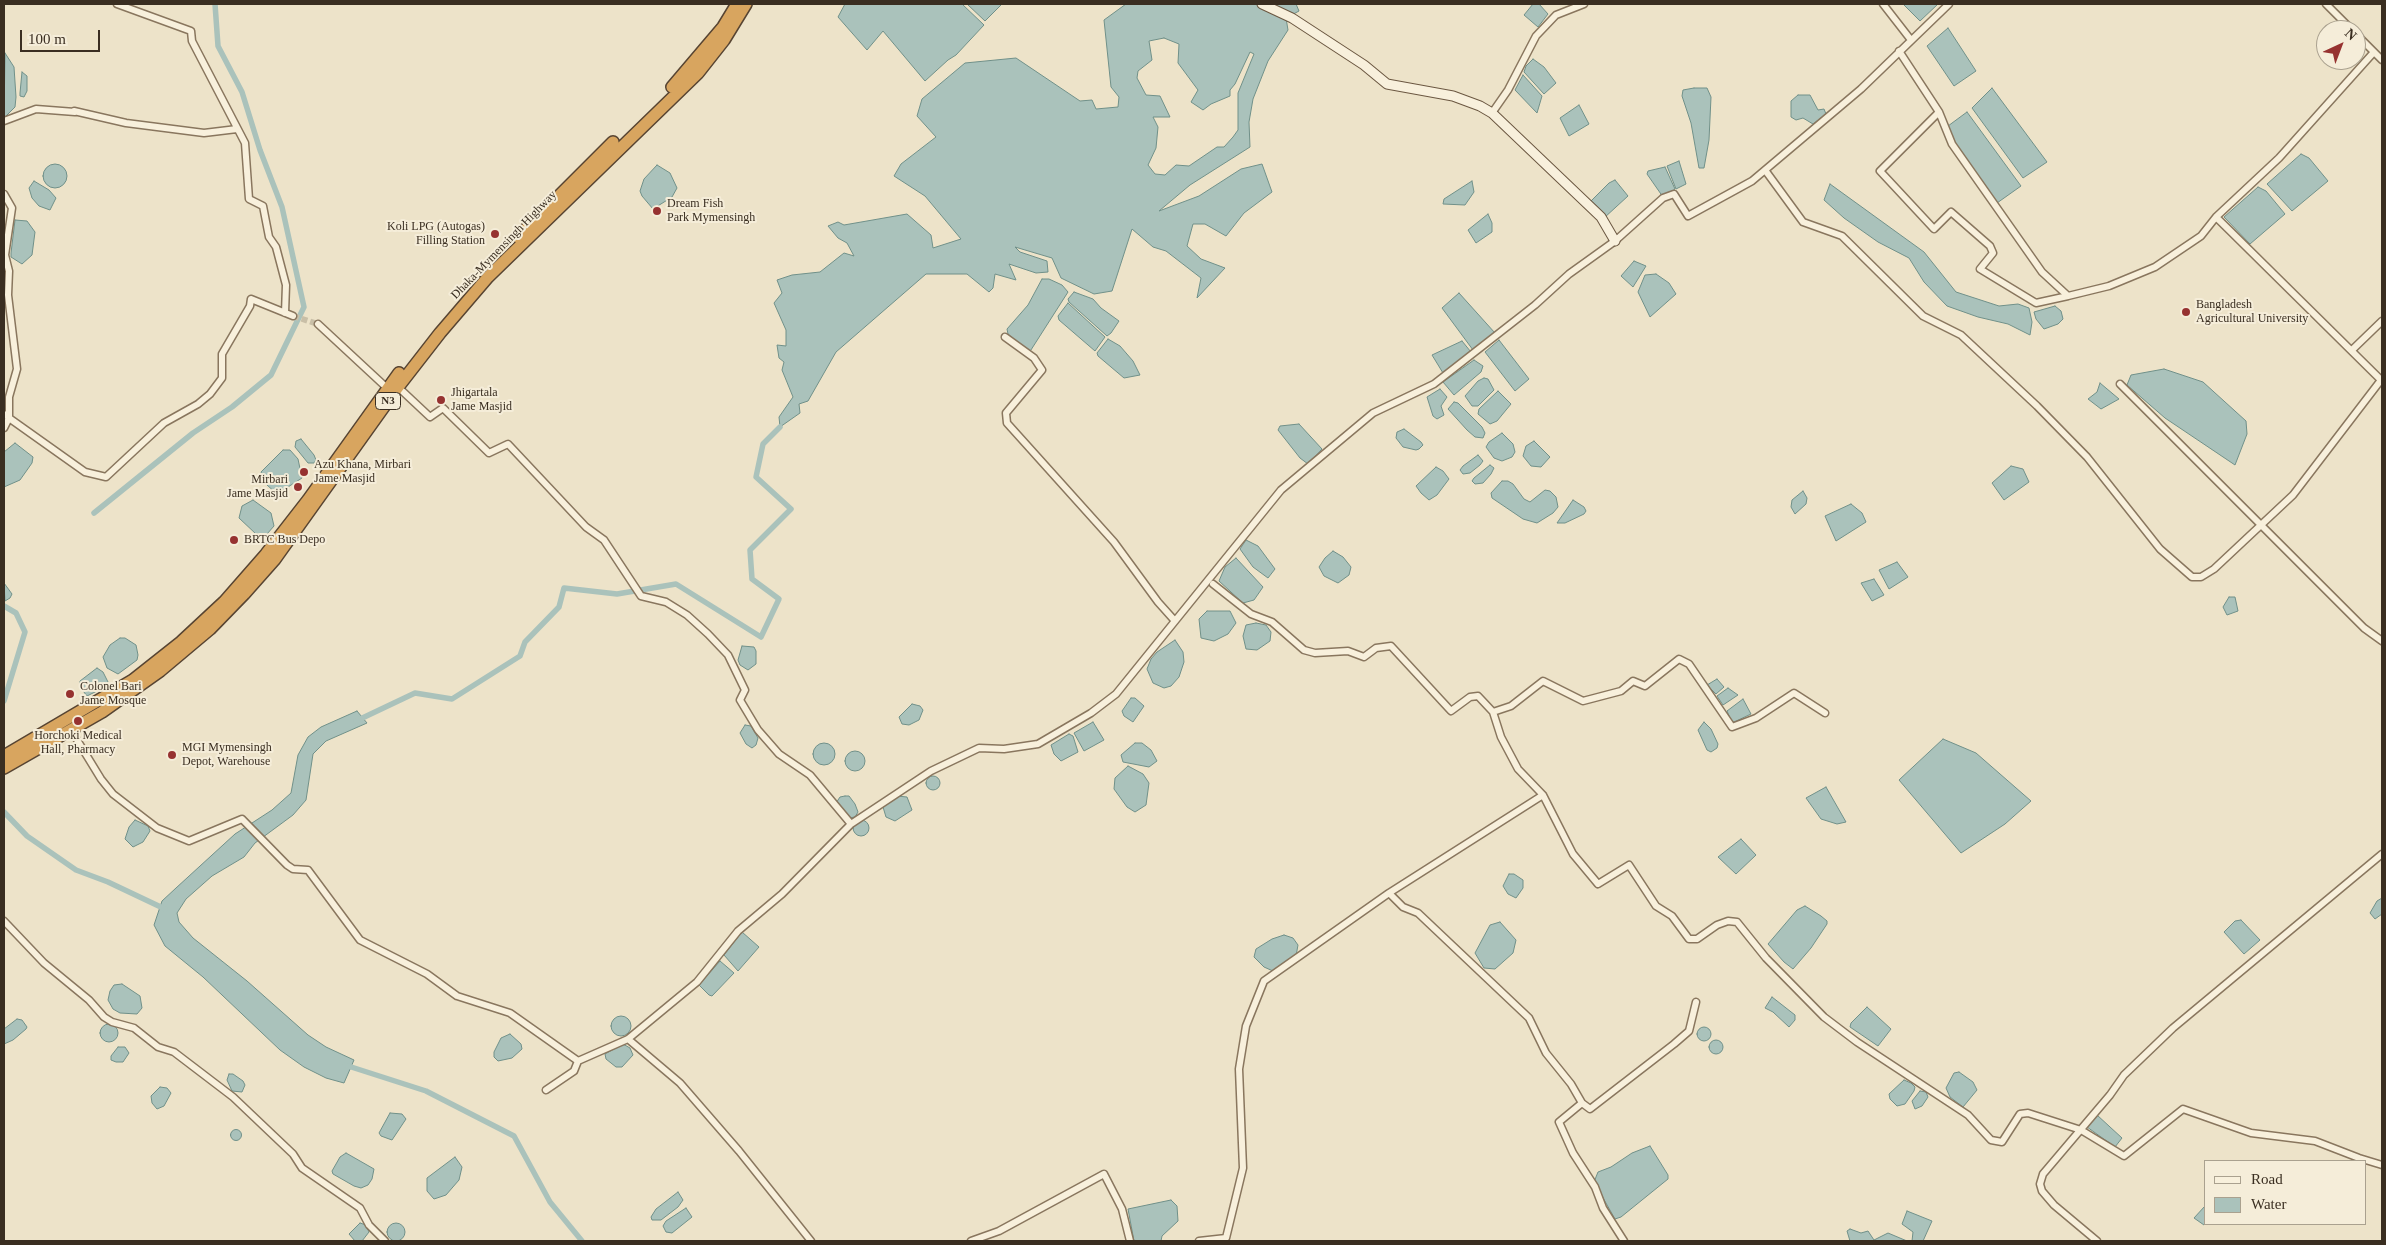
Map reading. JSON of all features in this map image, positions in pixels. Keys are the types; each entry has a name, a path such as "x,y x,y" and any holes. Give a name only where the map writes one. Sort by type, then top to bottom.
{"highway":[{"name":"Dhaka-Mymensingh Highway","path":"5,763 133,680 181,642 224,602 266,554 308,500 454,305 531,223 674,86 723,27 737,4"},
{"name":"Dhaka-Mymensingh Highway","path":"5,763 71,730 102,712 160,671 210,629 275,559 393,388 440,333 488,278 698,72 724,40 746,4"}],"street":[{"path":"117,4 191,31 192,41 245,143 249,198 263,206 269,237 276,247 286,285 285,312"},
{"path":"1262,4 1292,18 1364,65 1387,84 1453,96 1480,106 1492,113 1601,217 1615,241"},
{"path":"1492,113 1508,90 1536,36 1556,15 1584,4"},
{"path":"1883,4 1911,40"},
{"path":"546,1090 574,1071 578,1061 628,1040 697,982 738,931 782,894 851,824 931,771 979,748 1004,748 1038,744 1091,713 1116,694 1281,490 1373,413 1434,384 1535,305 1569,274 1615,241 1664,198 1674,194 1688,216 1752,181 1861,90 1949,4"},
{"path":"2326,4 2342,20"},
{"path":"2366,44 2382,60"},
{"path":"1899,51 1939,112 1952,144 2042,272 2068,296"},
{"path":"1939,112 1880,171 1934,229 1951,212 1990,246 1993,253 1980,268 2036,303 2109,286 2155,267 2201,236 2216,217 2279,158 2374,52"},
{"path":"4,121 36,110 75,112 126,123 204,133 237,129"},
{"path":"1765,170 1804,222 1842,236 1923,316 1961,336 2037,406 2087,457 2160,549 2192,577 2201,577 2214,569 2294,495 2382,380 2216,217"},
{"path":"4,194 12,208 5,255 9,271 8,295 17,369 9,397 4,428"},
{"path":"6,416 85,472 106,477 164,423 198,404 216,387 222,378 222,354 247,313 251,299 293,316"},
{"path":"2352,350 2382,321"},
{"path":"318,324 430,417 443,408 489,453 508,444 586,527 604,540 641,596 666,602 687,615 728,655 745,690 740,700 758,730 779,754 810,775 851,824"},
{"path":"1005,337 1034,358 1042,370 1006,412 1007,423 1114,542 1152,594 1175,620"},
{"path":"2120,384 2364,628 2382,640"},
{"path":"1214,584 1251,614 1272,622 1304,650 1315,653 1348,651 1364,657 1376,648 1391,646 1451,711 1475,695 1493,712 1501,737 1518,770 1543,795 1573,854 1598,884 1629,865 1656,906 1672,916 1689,939 1697,939 1717,925 1728,921 1737,922 1766,958 1824,1017 1857,1042 1968,1115 1991,1140 2002,1142 2020,1114 2028,1113 2081,1130 2124,1156 2183,1109 2251,1133 2315,1141 2366,1160"},
{"path":"1493,712 1511,706 1542,682 1583,701 1621,691 1633,681 1645,686 1679,659 1689,664 1732,727 1756,718 1794,693 1825,713"},
{"path":"71,730 100,779 113,794 142,817 173,836 190,841 235,821 242,819 248,822 286,865 293,869 308,870 360,940 426,974 457,996 510,1013 578,1061"},
{"path":"1198,1241 1226,1238 1243,1168 1239,1069 1246,1026 1264,981 1389,893 1543,795"},
{"path":"2097,1241 2054,1205 2042,1191 2040,1184 2043,1174 2081,1130 2124,1075 2173,1028 2382,854"},
{"path":"1389,893 1403,907 1418,913 1530,1018 1546,1053 1582,1103 1590,1109 1674,1044 1688,1030 1696,1002"},
{"path":"4,921 44,963 89,1000 104,1017 112,1022 134,1028 158,1047 174,1052 233,1097 293,1154 302,1168 360,1208 369,1225 386,1241"},
{"path":"628,1040 680,1083 739,1151 811,1241"},
{"path":"1582,1103 1559,1122 1573,1153 1595,1187 1603,1208 1624,1241"},
{"path":"2366,1160 2382,1165"},
{"path":"971,1241 999,1230 1104,1174 1122,1209 1130,1241"}],"water":[{"path":"845,4 962,4 984,25 956,55 925,81 883,31 867,50 838,17"},
{"path":"967,4 1002,4 985,21"},
{"path":"1126,4 1296,4 1299,11 1286,18 1288,30 1268,61 1253,99 1249,122 1250,147 1190,185 1159,211 1199,196 1241,169 1262,164 1272,192 1244,213 1226,236 1205,224 1193,224 1187,246 1201,259 1225,268 1197,298 1201,278 1166,251 1153,247 1132,229 1112,291 1094,294 1061,278 1052,258 1015,247 1020,252 1047,261 1048,272 1036,273 1009,264 1016,280 995,274 993,288 989,292 967,274 926,274 836,352 808,401 799,404 800,413 780,427 779,417 793,397 782,370 784,362 779,358 777,345 786,346 786,330 774,303 782,293 777,280 792,275 820,272 844,253 854,256 847,243 838,238 828,226 838,222 844,225 907,214 931,235 933,248 961,239 925,196 894,176 901,164 936,137 917,116 922,99 965,63 1016,58 1080,101 1092,100 1096,109 1118,107 1119,97 1111,87 1104,20","holes":["1164,38 1179,44 1178,63 1198,90 1191,102 1203,110 1211,104 1230,96 1230,90 1235,84 1250,52 1254,54 1238,93 1238,130 1233,137 1224,147 1217,147 1189,166 1176,165 1165,175 1155,174 1148,165 1156,148 1158,127 1153,117 1170,117 1160,96 1146,95 1137,78 1138,71 1152,60 1149,41"]},
{"path":"1533,4 1539,4 1548,14 1538,27 1524,15"},
{"path":"1903,4 1938,4 1920,21"},
{"path":"1948,28 1976,71 1954,86 1927,46"},
{"path":"5,53 14,67 16,97 15,107 4,118"},
{"path":"1533,59 1544,67 1556,83 1544,94 1524,72 1526,66"},
{"path":"22,72 27,76 27,91 24,97 20,96"},
{"path":"1523,75 1542,96 1537,113 1515,90"},
{"path":"1707,88 1711,97 1709,140 1704,168 1699,168 1691,123 1682,96 1683,90"},
{"path":"1992,88 2047,162 2023,178 1972,108"},
{"path":"1798,95 1810,95 1818,110 1824,109 1826,114 1813,124 1803,118 1796,120 1791,117 1791,101"},
{"path":"1579,105 1589,124 1569,136 1560,118"},
{"path":"1967,112 2021,186 1997,203 1954,143 1948,126"},
{"path":"2301,154 2309,158 2328,181 2292,211 2267,184"},
{"path":"1679,161 1686,184 1676,189 1667,166"},
{"path":"55,164 64,167 67,176 64,185 55,188 46,185 43,176 46,167"},
{"path":"657,165 670,173 677,188 672,197 653,209 640,191 644,179"},
{"path":"1665,167 1675,189 1663,197 1647,174 1648,171"},
{"path":"1615,180 1628,196 1604,218 1589,203 1609,183"},
{"path":"34,181 49,190 56,198 50,210 39,206 32,198 29,188"},
{"path":"1472,181 1474,192 1465,205 1443,204 1444,199"},
{"path":"1830,184 1924,252 1956,292 1999,306 2018,304 2029,308 2032,322 2030,335 2008,324 1978,317 1947,306 1924,282 1909,258 1878,242 1844,218 1824,200"},
{"path":"2258,187 2266,191 2285,214 2250,244 2224,217"},
{"path":"1488,214 1492,223 1492,232 1476,243 1468,230"},
{"path":"15,220 27,221 35,232 32,255 22,264 11,257"},
{"path":"1634,261 1646,266 1633,287 1621,276"},
{"path":"1656,274 1669,283 1676,294 1650,317 1638,292 1645,275"},
{"path":"1042,279 1049,279 1062,285 1068,292 1029,353 1008,334 1007,329 1028,305"},
{"path":"1074,292 1093,299 1101,308 1119,321 1111,333 1107,336 1069,302 1068,299"},
{"path":"1459,293 1495,333 1473,350 1442,308"},
{"path":"1068,303 1105,337 1095,351 1059,320 1058,316"},
{"path":"2055,306 2061,311 2063,319 2058,324 2044,329 2036,319 2034,312"},
{"path":"1108,339 1120,346 1133,361 1140,375 1124,378 1098,356 1097,353"},
{"path":"1499,340 1529,379 1515,391 1485,352"},
{"path":"1462,341 1471,352 1443,373 1432,355"},
{"path":"1474,360 1483,366 1481,372 1454,395 1443,382"},
{"path":"2164,369 2203,382 2246,421 2247,434 2235,465 2165,418 2127,385 2131,375"},
{"path":"1484,378 1488,379 1494,390 1478,406 1472,406 1465,396 1478,381"},
{"path":"2100,383 2119,399 2101,409 2088,399 2097,392"},
{"path":"1440,389 1447,397 1441,406 1444,415 1437,419 1433,416 1427,397"},
{"path":"1498,391 1511,404 1497,421 1490,424 1478,414 1479,409"},
{"path":"1454,402 1458,403 1482,427 1485,433 1483,438 1475,437 1448,409"},
{"path":"1299,424 1322,449 1308,464 1300,458 1278,430 1280,426"},
{"path":"1404,429 1421,442 1423,445 1419,449 1403,447 1396,438 1397,432"},
{"path":"1502,433 1513,444 1515,452 1512,457 1502,461 1494,458 1486,447 1489,442"},
{"path":"301,439 314,455 316,460 314,463 308,463 295,447 296,441"},
{"path":"1534,441 1550,457 1541,467 1531,466 1523,456 1526,446"},
{"path":"15,443 33,457 32,463 20,480 4,487 4,452"},
{"path":"283,450 290,450 298,459 302,478 277,494 267,485 261,472"},
{"path":"1478,455 1483,461 1480,465 1470,473 1463,474 1460,470 1463,466"},
{"path":"1490,465 1494,468 1491,474 1483,483 1475,484 1472,481 1474,478"},
{"path":"2011,466 2023,469 2029,482 2004,500 1992,483"},
{"path":"1436,467 1443,471 1449,479 1437,495 1429,500 1416,486"},
{"path":"1502,481 1508,481 1513,484 1524,499 1530,502 1545,490 1550,491 1556,497 1558,507 1553,513 1537,523 1523,519 1492,498 1491,493"},
{"path":"1803,491 1807,498 1806,504 1795,514 1791,507 1792,500"},
{"path":"253,500 271,513 274,526 267,534 256,534 239,518 242,506"},
{"path":"1573,500 1584,507 1586,511 1584,514 1565,523 1557,523"},
{"path":"1851,504 1862,513 1866,522 1836,541 1825,516"},
{"path":"1246,540 1258,546 1275,569 1268,578 1253,567 1240,549"},
{"path":"1333,551 1343,557 1351,567 1349,575 1338,583 1324,576 1319,567"},
{"path":"1236,558 1263,587 1254,600 1243,603 1219,581 1225,567"},
{"path":"1897,562 1908,577 1889,589 1879,570"},
{"path":"1874,579 1884,595 1872,601 1861,583"},
{"path":"4,583 12,594 5,601"},
{"path":"2229,597 2235,597 2238,611 2227,615 2223,607"},
{"path":"1207,611 1230,611 1236,623 1228,634 1214,641 1201,638 1199,619"},
{"path":"1256,623 1266,625 1271,632 1270,641 1257,650 1246,649 1243,636 1246,625"},
{"path":"120,638 125,638 136,645 138,655 137,660 118,674 107,668 103,657 110,645"},
{"path":"1175,640 1183,652 1184,662 1179,677 1171,686 1164,688 1153,683 1147,669 1151,659 1157,652"},
{"path":"742,646 754,647 756,651 756,664 748,670 740,665 738,660"},
{"path":"97,668 103,672 108,682 101,689 87,696 80,687 80,681"},
{"path":"1717,679 1724,687 1716,694 1707,685"},
{"path":"1728,688 1738,695 1723,705 1717,696"},
{"path":"1131,698 1135,698 1144,706 1133,722 1124,716 1122,711"},
{"path":"1743,699 1751,714 1732,723 1727,711"},
{"path":"912,704 920,706 923,710 919,720 909,725 902,724 899,717"},
{"path":"357,711 367,723 326,741 313,754 306,800 293,815 255,843 244,857 212,876 186,899 177,913 179,922 193,938 247,981 308,1035 326,1047 354,1060 344,1083 326,1078 304,1067 280,1050 203,977 165,946 154,925 162,901 235,834 272,810 291,793 298,755 308,737 321,727"},
{"path":"1093,722 1104,740 1084,751 1074,733"},
{"path":"1704,722 1711,729 1718,744 1717,748 1711,752 1707,750 1698,730"},
{"path":"745,725 751,726 758,738 756,745 752,748 746,744 740,733"},
{"path":"1069,734 1073,736 1078,752 1061,761 1054,754 1051,745"},
{"path":"1943,739 1976,753 2031,801 2005,824 1961,853 1899,780"},
{"path":"824,743 832,746 835,754 832,762 824,765 816,762 813,754 816,746"},
{"path":"1135,743 1142,743 1151,750 1157,761 1149,767 1123,762 1121,755"},
{"path":"855,751 862,754 865,761 862,768 855,771 848,768 845,761 848,754"},
{"path":"1128,766 1143,774 1149,783 1146,805 1135,812 1127,807 1114,789 1115,778"},
{"path":"933,776 938,778 940,783 938,788 933,790 928,788 926,783 928,778"},
{"path":"1826,787 1846,822 1837,824 1821,819 1806,798"},
{"path":"849,796 855,804 858,812 855,817 849,818 836,803 840,797"},
{"path":"897,796 907,797 912,810 895,821 886,817 883,807"},
{"path":"135,820 148,826 150,831 143,842 133,847 125,839 129,827"},
{"path":"861,820 869,828 861,836 853,828"},
{"path":"1741,839 1756,855 1736,874 1718,857"},
{"path":"1509,874 1514,874 1523,880 1523,888 1516,898 1508,894 1503,886"},
{"path":"2382,898 2382,914 2375,919 2370,913 2377,901"},
{"path":"1805,906 1821,916 1827,921 1827,924 1811,948 1793,969 1768,944 1797,910"},
{"path":"2241,920 2260,940 2244,954 2224,932 2235,921"},
{"path":"1500,922 1516,940 1513,953 1495,969 1484,968 1475,953 1490,925"},
{"path":"742,932 759,947 738,971 724,955"},
{"path":"1284,935 1293,938 1298,945 1296,956 1273,971 1264,967 1254,957 1256,949 1272,939"},
{"path":"720,961 734,973 712,996 699,985"},
{"path":"122,984 140,996 142,1008 137,1014 120,1013 113,1009 108,1000 114,985"},
{"path":"1772,997 1795,1015 1795,1020 1789,1027 1773,1012 1765,1008"},
{"path":"1867,1007 1891,1029 1878,1046 1850,1027 1851,1023"},
{"path":"621,1016 628,1019 631,1026 628,1033 621,1036 614,1033 611,1026 614,1019"},
{"path":"17,1019 22,1020 27,1027 26,1029 13,1040 4,1044 4,1029"},
{"path":"109,1024 115,1027 118,1033 115,1039 109,1042 103,1039 100,1033 103,1027"},
{"path":"1701,1027 1707,1027 1711,1034 1707,1041 1701,1041 1697,1037 1697,1031"},
{"path":"510,1034 521,1044 522,1049 512,1058 498,1061 494,1057 494,1052 501,1038"},
{"path":"1716,1040 1721,1042 1723,1047 1721,1052 1716,1054 1711,1052 1709,1047 1711,1042"},
{"path":"623,1044 630,1048 633,1055 622,1067 616,1067 606,1059 605,1054"},
{"path":"118,1047 125,1047 129,1053 123,1062 111,1060 111,1056"},
{"path":"1959,1072 1973,1082 1977,1090 1963,1107 1950,1097 1946,1088 1954,1073"},
{"path":"229,1074 233,1074 243,1081 245,1085 242,1092 232,1091 227,1080"},
{"path":"1904,1080 1915,1087 1914,1091 1905,1104 1897,1106 1890,1099 1889,1094"},
{"path":"160,1087 167,1088 171,1093 164,1106 157,1109 152,1103 151,1096"},
{"path":"1920,1091 1926,1092 1928,1097 1922,1106 1915,1109 1912,1101"},
{"path":"390,1113 402,1114 406,1119 392,1140 381,1136 379,1133"},
{"path":"2097,1115 2122,1138 2115,1147 2087,1127"},
{"path":"236,1129 242,1135 236,1141 230,1135"},
{"path":"1650,1146 1668,1175 1668,1179 1621,1217 1615,1219 1594,1182 1598,1172 1611,1167 1632,1153"},
{"path":"346,1153 374,1169 372,1179 368,1185 361,1188 354,1186 333,1174 332,1171 340,1157"},
{"path":"455,1157 462,1167 459,1180 446,1195 434,1199 427,1191 427,1178"},
{"path":"678,1192 683,1200 678,1207 661,1220 652,1220 651,1217 656,1209"},
{"path":"1171,1200 1177,1206 1178,1221 1162,1236 1161,1241 1134,1241 1128,1209"},
{"path":"2204,1207 2204,1225 2194,1218"},
{"path":"686,1208 692,1217 672,1233 666,1232 663,1226 666,1221"},
{"path":"1907,1211 1932,1221 1923,1241 1912,1241 1913,1232 1902,1224"},
{"path":"360,1223 366,1225 369,1232 362,1241 355,1241 349,1234"},
{"path":"396,1223 404,1228 405,1232 400,1240 396,1241 388,1236 387,1232 392,1224"},
{"path":"1850,1229 1861,1233 1868,1231 1874,1240 1888,1233 1907,1241 1850,1241 1847,1231"}],"waterway":[{"path":"94,513 193,433 232,407 271,375 304,307 282,207 260,150 242,92 218,46 215,4"},
{"path":"356,721 415,693 452,699 520,656 525,642 559,607 564,588 617,594 676,584 761,637 779,599 752,579 750,550 791,509 756,477 763,444 780,427"},
{"path":"4,606 16,613 25,632 4,701"},
{"path":"4,812 27,836 76,870 108,882 165,909"},
{"path":"345,1065 426,1091 514,1136 550,1202 582,1241"}],"tunnel":[{"path":"293,316 318,324"}],"place":[{"name":"Dream Fish Park Mymensingh","path":"657,211"},
{"name":"Koli LPG (Autogas) Filling Station","path":"495,234"},
{"name":"Bangladesh Agricultural University","path":"2186,312"},
{"name":"Jhigartala Jame Masjid","path":"441,400"},
{"name":"Azu Khana, Mirbari Jame Masjid","path":"304,472"},
{"name":"Mirbari Jame Masjid","path":"298,487"},
{"name":"BRTC Bus Depo","path":"234,540"},
{"name":"Colonel Bari Jame Mosque","path":"70,694"},
{"name":"Horchoki Medical Hall, Pharmacy","path":"78,721"},
{"name":"MGI Mymensingh Depot, Warehouse","path":"172,755"}]}
